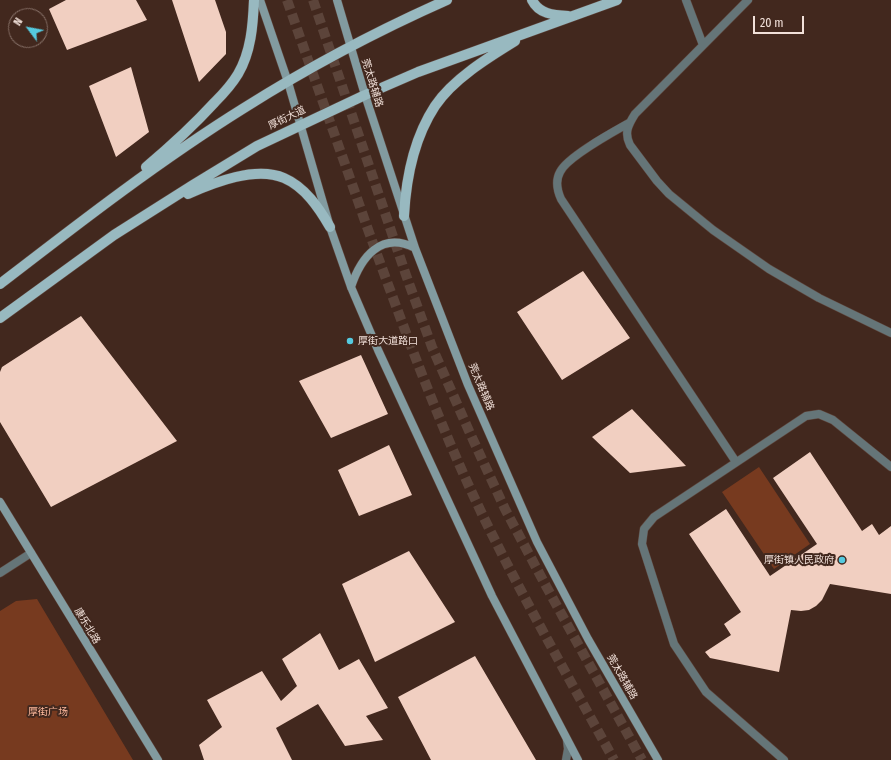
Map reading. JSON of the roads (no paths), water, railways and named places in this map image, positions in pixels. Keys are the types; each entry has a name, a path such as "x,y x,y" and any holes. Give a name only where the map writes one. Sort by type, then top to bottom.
{"main road":[{"path":"96,211 174,144 226,91 238,74 246,56 251,38 254,0"},
{"path":"260,0 288,82 330,227 351,287 378,350 492,596 578,760"},
{"name":"莞太路辅路","path":"336,0 404,216 468,385 537,542 588,639 658,760"},
{"path":"0,284 96,211 175,154 230,117 350,46 397,22 447,0"},
{"path":"532,0 534,4 543,12 553,15 572,17"},
{"name":"厚街大道","path":"0,318 114,235 257,146 365,95 418,72 617,0"},
{"path":"404,216 405,191 411,163 420,134 436,105 455,84 480,63 533,30"},
{"path":"159,207 198,189 235,177 261,173 284,178 300,189 318,206 330,227"},
{"path":"351,287 354,276 363,261 372,251 382,244 395,242 406,244 415,248"},
{"name":"康乐北路","path":"0,502 158,760"}],"street":[{"path":"686,0 703,45"},
{"path":"748,0 644,104 629,123 626,130 627,139 657,181 669,194 712,230 769,269 819,298 891,333"},
{"path":"629,123 566,164 559,172 557,189 566,206 736,462"},
{"path":"784,760 706,692 674,644 642,544 644,529 654,517 806,416 819,414 833,420 891,466"},
{"path":"0,574 31,553"},
{"path":"566,760 568,749 567,739"}],"tunnel":[{"path":"287,0 393,298 451,446 484,518 515,579 614,760"},
{"path":"313,0 406,275 432,347 505,509 642,760"}],"place":[{"name":"厚街大道路口","path":"350,341"},
{"name":"厚街镇人民政府","path":"842,560"}],"park label":[{"name":"厚街广场","path":"48,712"}]}
